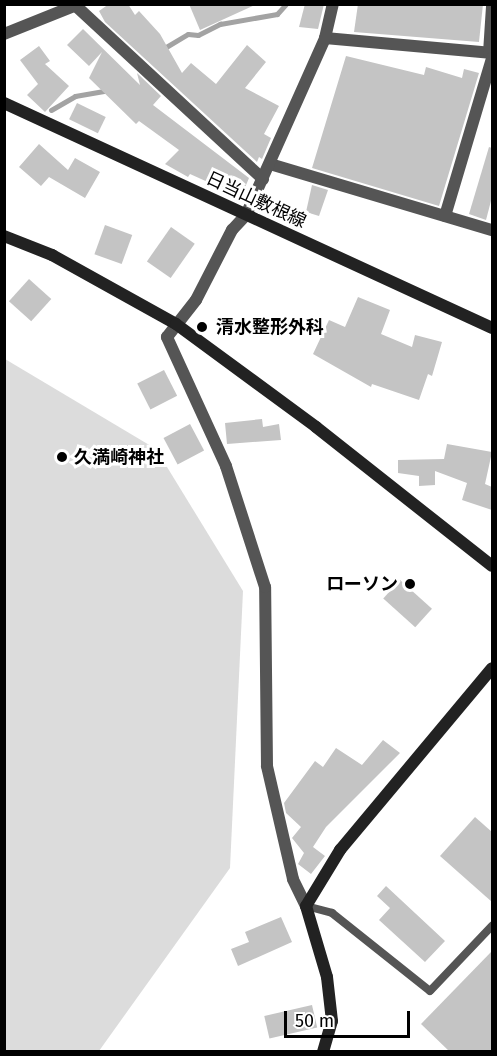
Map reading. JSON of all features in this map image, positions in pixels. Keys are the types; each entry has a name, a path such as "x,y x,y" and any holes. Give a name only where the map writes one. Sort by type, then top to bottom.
{"street":[{"path":"323,1052 332,1021 327,977 306,906 293,879 267,766 266,587 226,466 167,337 196,300 232,230 246,215 325,38 333,4"},
{"path":"4,34 78,5 263,179"},
{"path":"445,216 491,55 492,6"},
{"path":"325,38 491,55"},
{"name":"日当山敷根線","path":"4,103 492,328"},
{"path":"270,164 492,230"},
{"path":"4,236 52,255 176,324 316,427 492,566"},
{"path":"306,906 340,850 492,668"}],"lane":[{"path":"306,906 332,913 430,991 492,926"}],"shaded area":[{"path":"5,359 156,449 243,591 230,868 99,1051 5,1051"}],"building":[{"path":"109,4 128,4 135,15 139,11 160,34 182,73 191,63 216,84 247,45 266,62 245,88 279,106 264,134 271,138 262,159 259,157 257,162 105,22 99,11"},
{"path":"189,4 257,4 200,30"},
{"path":"305,4 324,4 318,29 299,27"},
{"path":"358,4 483,4 479,42 354,32"},
{"path":"83,29 140,85 137,73 161,96 153,105 249,178 241,197 190,174 188,177 165,164 179,150 139,121 136,124 89,78 102,52 89,66 67,45"},
{"path":"39,46 50,61 45,64 69,86 45,112 27,95 38,84 20,60"},
{"path":"346,56 424,75 426,67 462,78 464,69 479,73 439,206 312,168"},
{"path":"77,103 106,117 98,133 69,119"},
{"path":"39,144 68,170 75,158 100,172 85,198 49,177 41,186 19,167"},
{"path":"489,147 492,148 492,197 486,220 469,214"},
{"path":"312,185 328,190 319,216 306,212"},
{"path":"105,225 132,235 122,264 94,254"},
{"path":"171,227 195,244 171,278 147,261"},
{"path":"29,279 51,299 31,321 9,301"},
{"path":"358,297 390,310 381,334 412,347 415,335 442,342 432,376 428,374 419,400 372,384 371,387 313,354 329,320 345,327"},
{"path":"164,370 177,396 150,409 137,384"},
{"path":"262,419 263,427 279,424 281,440 227,444 225,423"},
{"path":"190,424 204,450 178,465 164,438"},
{"path":"447,444 492,452 485,484 492,487 492,510 462,500 467,483 435,471 435,485 419,486 419,476 398,473 398,460 444,459"},
{"path":"400,580 432,609 415,627 383,599"},
{"path":"383,740 400,753 326,827 313,847 325,856 311,874 298,864 304,853 292,838 301,827 286,813 284,803 315,761 323,767 336,748 362,765"},
{"path":"475,817 492,832 492,902 440,856"},
{"path":"386,886 445,941 425,962 379,920 390,908 377,896"},
{"path":"281,917 292,942 238,966 231,949 249,942 245,932"},
{"path":"492,951 492,1052 450,1052 421,1024"},
{"path":"312,1005 317,1027 269,1038 264,1016"}],"waterway":[{"path":"161,50 188,34 198,35 220,24 277,14 286,4"},
{"path":"51,110 75,96 109,90"}],"place":[{"name":"清水整形外科","path":"202,327"},
{"name":"久満崎神社","path":"62,457"},
{"name":"ローソン","path":"410,584"}]}
